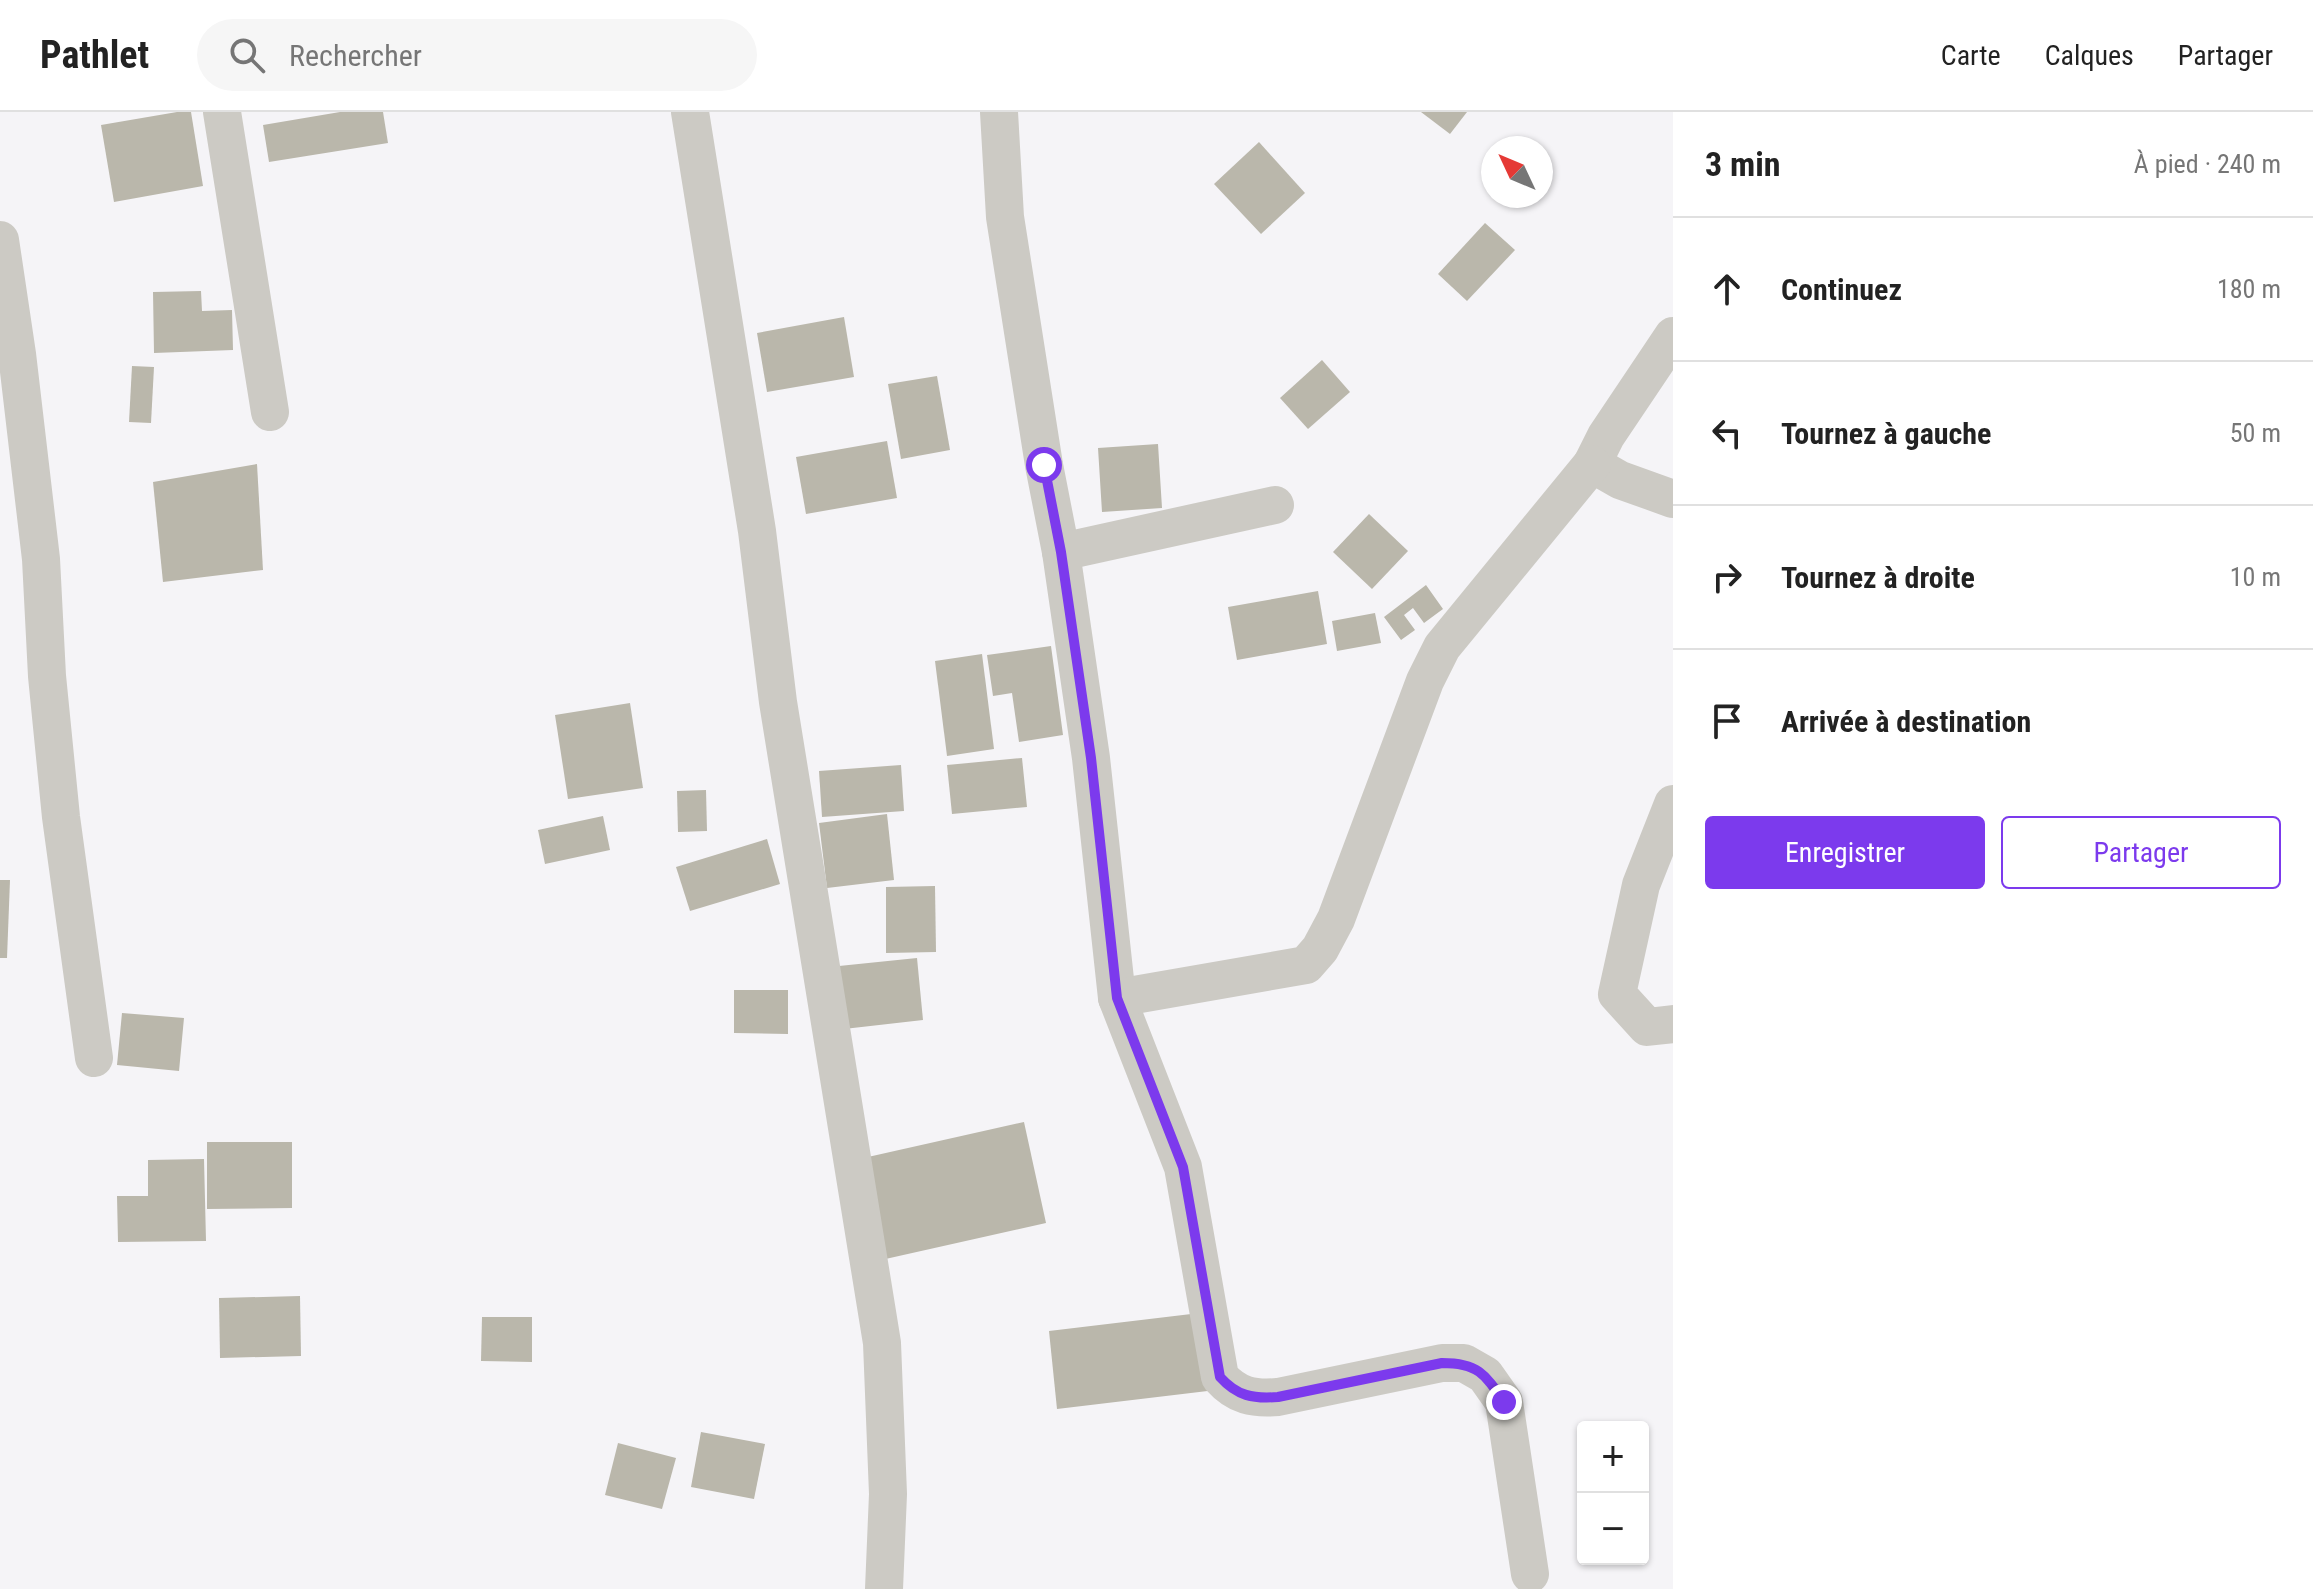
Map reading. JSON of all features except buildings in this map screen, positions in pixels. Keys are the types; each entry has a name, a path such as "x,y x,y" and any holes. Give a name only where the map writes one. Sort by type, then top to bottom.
{"street":[{"path":"222,112 270,412"},
{"path":"690,112 757,531 778,702 882,1343 888,1494 884,1589"},
{"path":"999,112 1005,217 1044,465 1061,552 1091,758 1117,998 1183,1167 1220,1377 1232,1390 1254,1399 1278,1397 1442,1363 1464,1363 1485,1375 1504,1402 1530,1574"},
{"path":"0,240 41,559 47,676 61,817 94,1058"},
{"path":"1117,998 1306,965 1320,949 1336,919 1425,681 1442,647 1592,464 1606,436 1673,336"},
{"path":"1592,464 1620,480 1673,499"},
{"path":"1061,552 1275,505"},
{"path":"1673,804 1641,885 1617,994 1647,1027 1673,1024"}],"route":[{"path":"1044,465 1061,552 1091,758 1117,998 1183,1167 1220,1377 1232,1390 1254,1399 1278,1397 1442,1363 1464,1363 1485,1375 1504,1402"}]}
